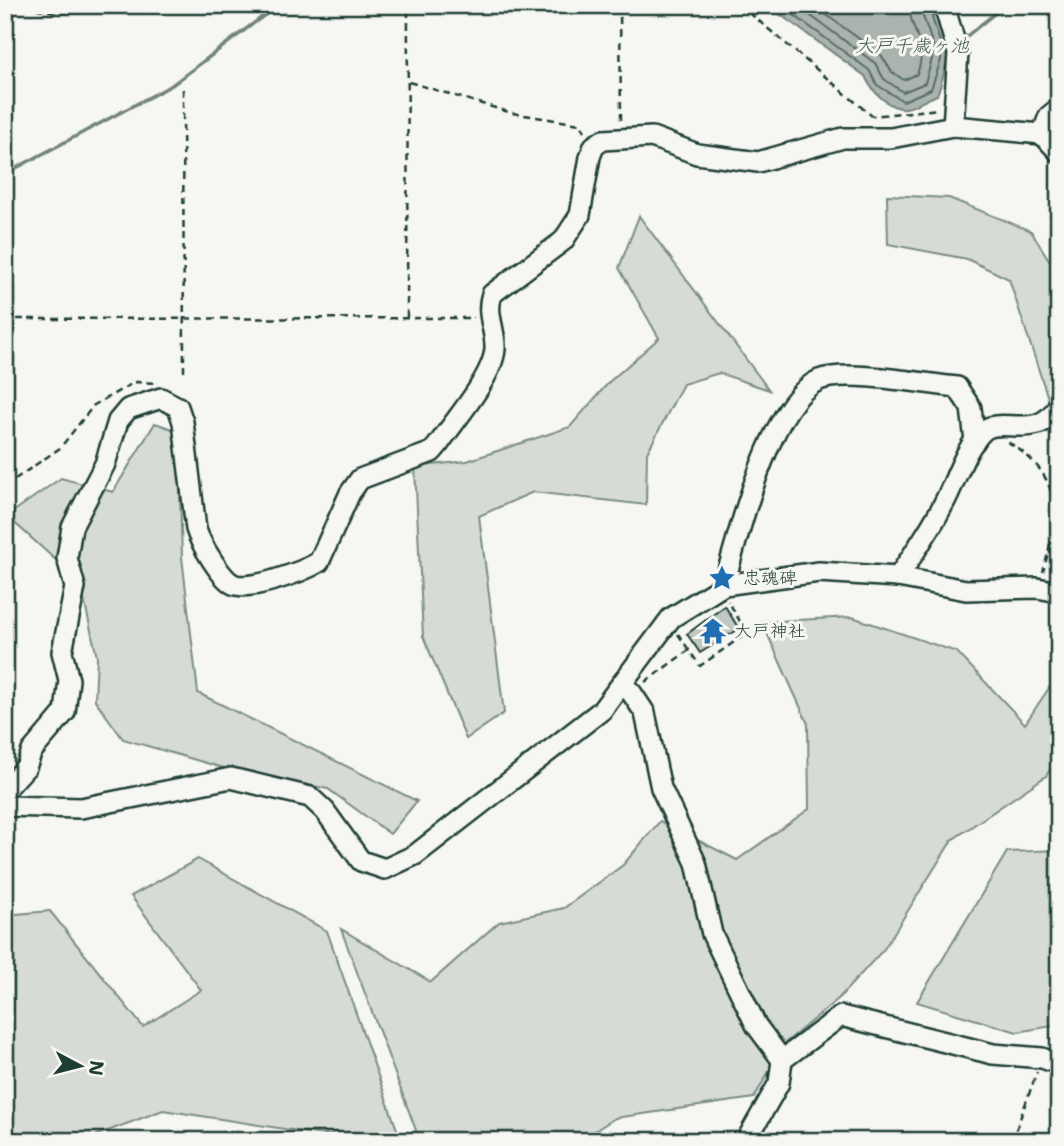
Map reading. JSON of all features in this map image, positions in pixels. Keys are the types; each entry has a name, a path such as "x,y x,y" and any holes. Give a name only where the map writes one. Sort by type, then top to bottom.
{"street":[{"path":"944,5 958,53 952,117"},
{"path":"1059,108 1049,116 1050,132 1059,152"},
{"path":"5,790 26,767 32,751 65,712 69,680 62,652 75,587 67,558 72,527 105,464 118,421 128,409 160,398 178,407 183,422 196,529 200,541 231,583 240,586 289,576 318,562 350,493 360,479 432,452 438,445 489,368 495,349 490,316 492,294 563,241 580,215 594,146 603,140 652,138 697,153 758,162 843,138 891,138 952,117 1050,132"},
{"path":"722,594 743,518 770,446 789,406 804,389 820,379 844,376 957,387 971,408 975,441"},
{"path":"898,578 944,504 975,441 991,426 1021,428 1047,419 1059,404"},
{"path":"5,806 81,808 231,778 310,797 325,811 361,861 373,868 385,869 415,855 602,710 626,689 671,618 722,594 819,572 898,578 966,590 1037,589 1059,592"},
{"path":"626,689 645,713 662,788 696,863 712,934 756,1026 782,1060 779,1083 746,1141"},
{"path":"782,1060 841,1016 993,1054 1050,1061"}],"path":[{"path":"25,5 42,11 92,11 102,5"},
{"path":"407,318 408,5"},
{"path":"620,5 621,138"},
{"path":"740,5 872,116 952,117"},
{"path":"408,82 512,113 579,124 594,146"},
{"path":"183,89 184,372"},
{"path":"5,319 469,319 490,316"},
{"path":"1009,442 1039,463 1052,494 1054,518 1050,546 1037,589"},
{"path":"687,627 678,633 700,666 747,633 722,594"},
{"path":"626,689 689,650"},
{"path":"1012,1141 1050,1061"}],"shaded area":[{"path":"887,195 949,198 1031,231 1059,276 1059,432 1009,279 967,259 888,244"},
{"path":"639,216 769,390 719,373 683,384 647,453 646,505 533,492 479,516 504,713 466,739 423,636 415,467 467,461 570,427 609,382 659,338 619,268"},
{"path":"155,423 178,431 182,557 198,693 417,801 390,834 328,789 220,767 123,739 95,700 97,657 80,582 7,516 61,478 113,492"},
{"path":"852,617 957,652 1025,724 1059,673 1059,756 1046,776 952,840 884,949 838,999 785,1043 754,1098 615,1118 579,1141 420,1141 341,929 431,982 499,922 564,908 623,865 660,821 737,860 809,809 808,724 762,622"},
{"path":"1059,850 1059,1025 1017,1032 917,1002 1007,852"},
{"path":"198,859 327,931 401,1141 317,1134 163,1110 97,1135 96,1141 5,1141 5,915 50,911 143,1027 201,990 131,896"}],"water":[{"name":"大戸千歳ヶ池","path":"767,5 934,5 944,29 947,50 945,70 937,95 906,108 893,106 876,93 865,76"}],"building":[{"name":"大戸神社","path":"725,606 739,629 700,653 687,634"}],"waterway":[{"path":"5,174 172,85 278,5"},
{"path":"962,40 1005,5"}],"place":[{"name":"忠魂碑","path":"722,578"},
{"name":"大戸神社","path":"713,631"}]}
